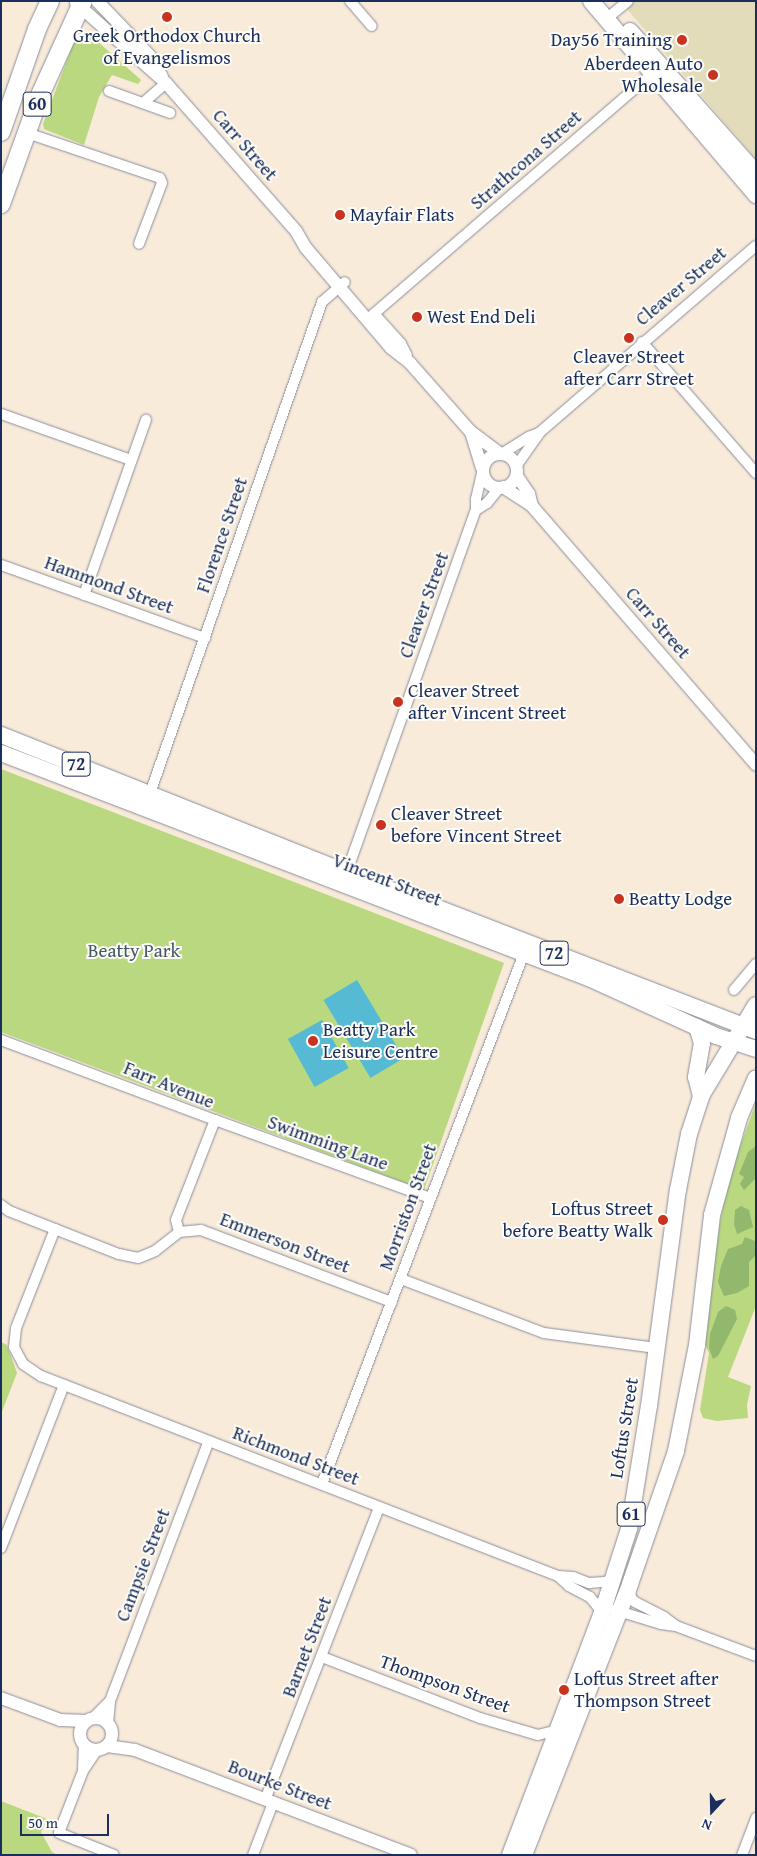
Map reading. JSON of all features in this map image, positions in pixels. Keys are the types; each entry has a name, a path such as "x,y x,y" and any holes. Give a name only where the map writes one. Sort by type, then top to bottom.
{"highway":[{"name":"60","path":"1,132 31,45 50,1"},
{"name":"60","path":"1,204 41,92 79,3"}],"main road":[{"path":"591,1 608,11 657,69 756,195"},
{"path":"657,69 756,174"},
{"name":"Vincent Street","path":"1,735 148,801 345,879 526,948 749,1029"},
{"name":"Vincent Street","path":"1,753 148,801"},
{"name":"Vincent Street","path":"345,879 369,882 526,948 628,994 696,1028 756,1049"},
{"name":"Loftus Street","path":"524,1855 608,1611 613,1579 629,1529 684,1156 701,1096 733,1042 749,1029 756,1005"},
{"path":"696,1028 702,1043 696,1077 701,1096"},
{"name":"Loftus Street","path":"510,1855 558,1730 608,1611 630,1584 679,1438 696,1345 712,1215 739,1118 756,1078"}],"street":[{"name":"Carr Street","path":"97,1 150,56 166,83"},
{"path":"350,1 372,26"},
{"path":"608,11 628,1"},
{"name":"Carr Street","path":"79,3 166,83 296,231 306,248 370,318 391,348 410,363 470,431 501,453"},
{"name":"Strathcona Street","path":"370,318 657,69"},
{"path":"143,103 166,83"},
{"path":"109,91 170,113"},
{"path":"27,133 160,178 162,183 139,244"},
{"name":"Cleaver Street","path":"539,433 642,342 756,246"},
{"name":"Florence Street","path":"148,801 322,302 341,285"},
{"path":"642,342 756,473"},
{"path":"1,426 3,414 131,460"},
{"path":"84,596 146,420"},
{"name":"Carr Street","path":"470,431 482,470"},
{"path":"501,488 488,484 482,470 487,458 501,453 529,436 539,433"},
{"path":"476,510 487,503 501,488 513,482 517,470 539,433"},
{"path":"501,453 517,470"},
{"name":"Cleaver Street","path":"345,879 476,510 476,499 482,470"},
{"name":"Carr Street","path":"517,470 529,494 532,506"},
{"name":"Carr Street","path":"501,488 532,506 756,764"},
{"name":"Hammond Street","path":"1,566 205,638"},
{"path":"355,853 358,869 369,882"},
{"name":"Morriston Street","path":"322,1484 526,948"},
{"path":"734,990 756,964"},
{"name":"Farr Avenue","path":"1,1040 215,1120 176,1220 179,1232"},
{"name":"Swimming Lane","path":"215,1120 430,1198"},
{"path":"1,1205 10,1211 119,1254 138,1258 155,1251 179,1232"},
{"name":"Richmond Street","path":"56,1229 16,1328 14,1347 23,1364 41,1376 558,1576 573,1577 589,1583 605,1582 613,1579"},
{"name":"Emmerson Street","path":"179,1232 201,1230 392,1302"},
{"path":"401,1278 544,1333 656,1348"},
{"path":"1,1548 64,1385"},
{"name":"Campsie Street","path":"110,1726 110,1701 208,1442"},
{"name":"Barnet Street","path":"254,1855 269,1801 379,1507"},
{"name":"Richmond Street","path":"558,1576 569,1586 590,1597 599,1608 608,1611"},
{"path":"630,1584 632,1598 635,1602 664,1616 676,1626"},
{"path":"608,1611 676,1626 756,1656"},
{"name":"Thompson Street","path":"322,1657 480,1718 538,1735 558,1730"},
{"path":"1,1698 60,1720 101,1719 110,1726 112,1738 83,1771 59,1833 114,1855"},
{"name":"Campsie Street","path":"90,1720 110,1701"},
{"path":"60,1720 83,1742 102,1748"},
{"path":"83,1771 81,1729 90,1720"},
{"name":"Bourke Street","path":"110,1726 135,1750"},
{"name":"Bourke Street","path":"102,1748 135,1750 411,1855"},
{"path":"742,1855 756,1818"}],"shaded area":[{"path":"620,1 756,1 756,159"}],"green space":[{"path":"88,33 141,80 138,84 112,75 99,97 84,145 44,129 43,124 74,42 77,36"},
{"name":"Beatty Park","path":"1,769 504,963 424,1190 1,1032"},
{"path":"756,1103 756,1306 728,1377 751,1386 747,1405 748,1418 717,1421 703,1418 700,1410 709,1353 703,1341 720,1221 732,1168"},
{"path":"756,1146 756,1178 744,1190 740,1184 744,1177 739,1174 748,1152"},
{"path":"741,1206 749,1210 753,1227 737,1234 734,1224 735,1210"},
{"path":"745,1237 755,1241 756,1244 756,1255 749,1262 749,1286 737,1293 724,1296 718,1282 721,1266 728,1249 742,1244"},
{"path":"726,1306 735,1310 737,1319 718,1356 713,1359 709,1348 710,1334 718,1312"},
{"path":"1,1342 7,1345 17,1373 1,1414"},
{"path":"1,1801 47,1819 41,1832 52,1852 58,1855 1,1855"}],"water":[{"path":"357,980 404,1058 370,1078 324,1000"},
{"path":"322,1020 349,1068 315,1087 288,1039"}],"place":[{"name":"Greek Orthodox Church of Evangelismos","path":"167,17"},
{"name":"Day56 Training","path":"682,40"},
{"name":"Aberdeen Auto Wholesale","path":"713,75"},
{"name":"Mayfair Flats","path":"340,215"},
{"name":"West End Deli","path":"417,317"},
{"name":"Cleaver Street after Carr Street","path":"629,338"},
{"name":"Cleaver Street after Vincent Street","path":"398,702"},
{"name":"Cleaver Street before Vincent Street","path":"381,825"},
{"name":"Beatty Lodge","path":"619,899"},
{"name":"Beatty Park Leisure Centre","path":"313,1041"},
{"name":"Loftus Street before Beatty Walk","path":"663,1220"},
{"name":"Loftus Street after Thompson Street","path":"564,1690"}]}
